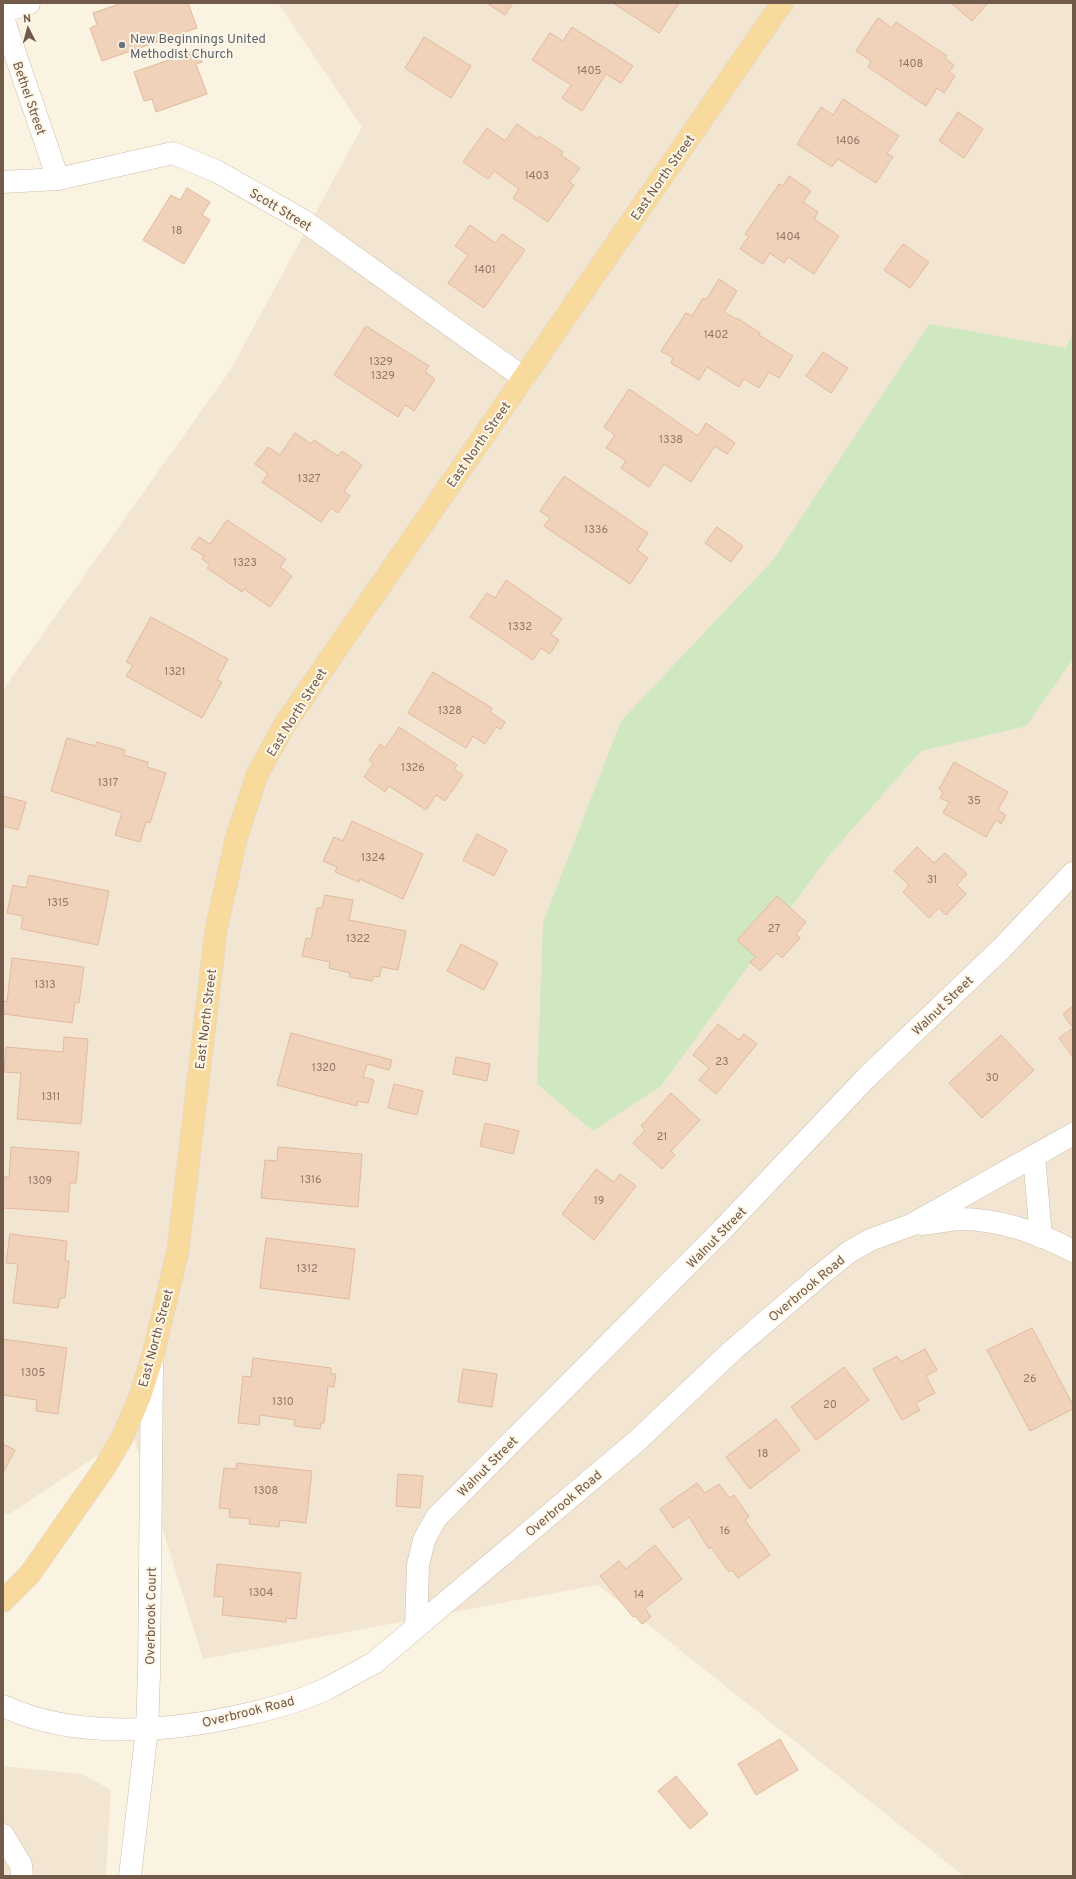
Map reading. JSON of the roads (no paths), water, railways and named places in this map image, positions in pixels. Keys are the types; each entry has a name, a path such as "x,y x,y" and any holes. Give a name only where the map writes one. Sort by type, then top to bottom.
{"main road":[{"name":"East North Street","path":"3,1601 30,1574 105,1467 123,1436 134,1409 152,1355 178,1250 216,930 236,839 257,775 285,724 782,3"}],"street":[{"path":"3,12 29,3"},
{"name":"Bethel Street","path":"3,18 58,178"},
{"name":"Scott Street","path":"3,182 58,178 173,153 218,172 304,221 524,378"},
{"name":"Walnut Street","path":"416,1627 418,1565 424,1540 436,1518 722,1230 866,1078 1002,948 1073,874"},
{"name":"Overbrook Road","path":"3,1706 18,1713 60,1723 95,1728 147,1729 219,1720 276,1707 325,1689 374,1663 638,1440 734,1349 849,1252 870,1240 911,1226 1073,1134"},
{"path":"1034,1156 1041,1236"},
{"path":"911,1226 958,1219 983,1221 1012,1227 1041,1236 1073,1251"},
{"name":"Overbrook Court","path":"130,1876 147,1729 151,1644 152,1355"},
{"path":"3,1834 21,1865 22,1876"}],"place":[{"name":"New Beginnings United Methodist Church","path":"122,45"}]}
